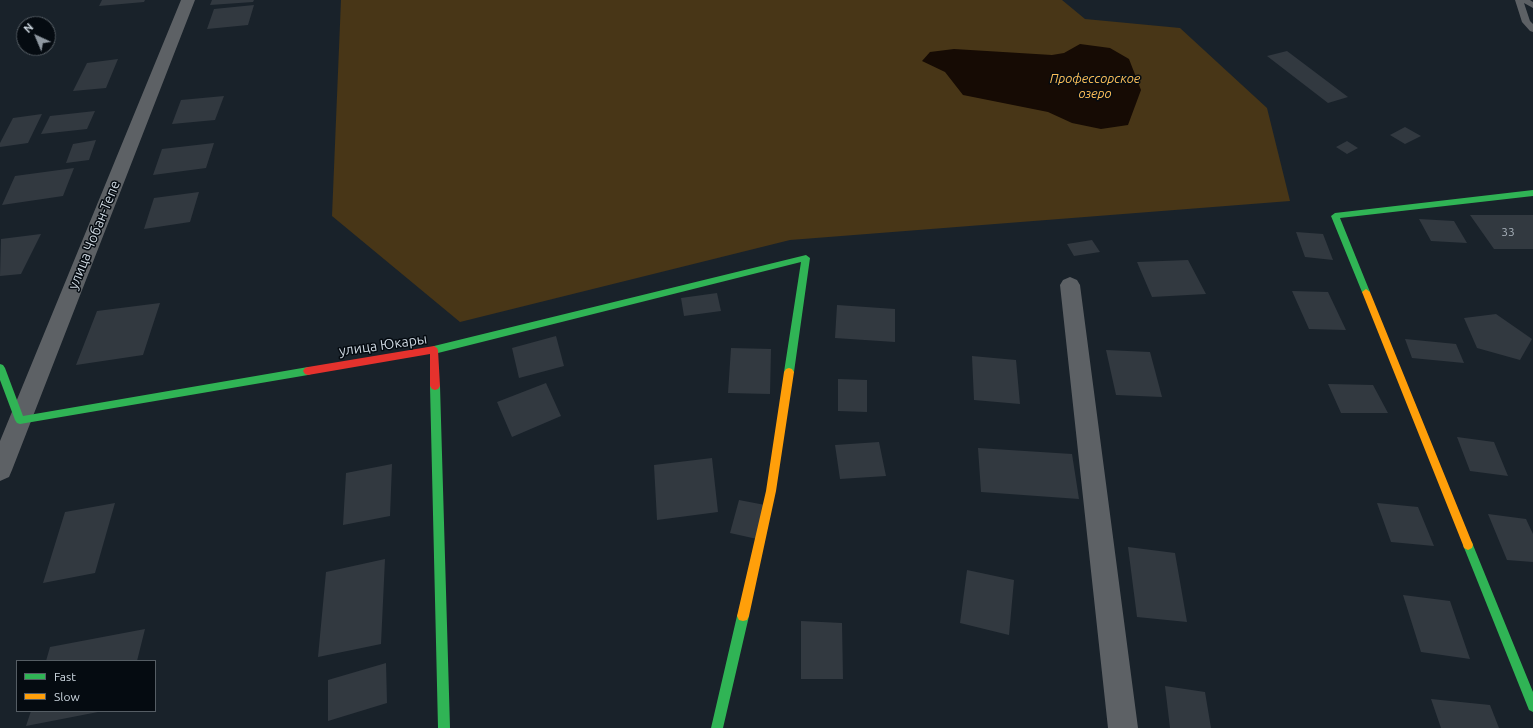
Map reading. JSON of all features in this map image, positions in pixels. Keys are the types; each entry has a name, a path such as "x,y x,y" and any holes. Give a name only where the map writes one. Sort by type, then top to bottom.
{"street":[{"name":"улица Чобан-Тепе","path":"0,470 188,0"},
{"path":"1533,193 1336,216 1533,706"},
{"path":"434,350 806,258 771,491 717,728"},
{"path":"1070,285 1123,728"},
{"name":"улица Юкары","path":"20,420 434,350 444,728"},
{"path":"0,368 20,420"}],"lane":[{"path":"1519,0 1526,22 1533,29"},
{"path":"1524,0 1533,6"}],"shaded area":[{"path":"341,0 1062,0 1085,19 1180,28 1267,108 1290,201 790,240 460,322 332,216"}],"water":[{"name":"Профессорское озеро","path":"1080,44 1110,48 1129,59 1141,90 1128,125 1101,129 1072,123 1048,112 963,95 945,72 922,61 930,52 954,49 1052,55 1064,53"}],"building":[{"path":"102,0 145,0 144,2 99,6"},
{"path":"212,0 254,0 253,2 210,5"},
{"path":"254,5 248,25 207,29 214,9"},
{"path":"1287,51 1348,97 1328,103 1267,56"},
{"path":"118,59 106,88 73,91 87,63"},
{"path":"224,96 215,120 172,124 181,100"},
{"path":"95,111 87,129 41,134 50,116"},
{"path":"42,114 28,143 0,147 0,143 13,118"},
{"path":"1405,127 1421,136 1405,144 1390,135"},
{"path":"96,140 89,160 66,163 73,144"},
{"path":"1347,141 1358,148 1347,154 1336,147"},
{"path":"214,143 206,168 153,175 162,149"},
{"path":"74,168 63,196 2,205 15,176"},
{"path":"199,192 190,222 144,229 154,198"},
{"path":"1470,215 1533,215 1533,249 1494,249"},
{"path":"1419,219 1454,221 1467,243 1431,241"},
{"path":"1296,232 1323,234 1333,260 1305,257"},
{"path":"41,234 21,274 0,276 1,239"},
{"path":"1092,240 1100,252 1074,256 1067,244"},
{"path":"1188,260 1206,294 1152,297 1137,262"},
{"path":"1292,291 1328,292 1346,330 1309,329"},
{"path":"717,293 721,311 684,316 681,298"},
{"path":"160,303 143,355 76,365 97,311"},
{"path":"837,305 895,309 895,342 835,338"},
{"path":"1496,314 1532,339 1520,360 1477,348 1464,318"},
{"path":"556,336 564,366 519,378 512,348"},
{"path":"1405,339 1456,344 1464,363 1412,358"},
{"path":"731,348 771,349 770,394 728,393"},
{"path":"1106,350 1150,352 1162,397 1116,395"},
{"path":"972,356 1016,360 1020,404 974,400"},
{"path":"838,379 867,380 867,412 838,411"},
{"path":"546,383 561,416 512,437 497,402"},
{"path":"1328,384 1373,385 1388,413 1341,413"},
{"path":"1457,437 1494,442 1508,476 1470,471"},
{"path":"879,442 886,476 840,479 835,445"},
{"path":"978,448 1072,454 1079,499 981,492"},
{"path":"712,458 718,512 657,520 654,465"},
{"path":"392,464 390,516 343,525 346,473"},
{"path":"739,500 765,505 757,539 730,533"},
{"path":"115,503 95,573 43,583 65,512"},
{"path":"1377,503 1418,507 1434,546 1391,542"},
{"path":"1488,514 1526,519 1533,534 1533,562 1507,560"},
{"path":"1128,547 1175,553 1187,622 1137,617"},
{"path":"385,559 381,644 318,657 326,572"},
{"path":"967,570 1014,580 1009,635 960,623"},
{"path":"1403,595 1450,601 1470,659 1421,652"},
{"path":"801,621 842,623 843,679 801,679"},
{"path":"145,629 137,660 46,660 50,647"},
{"path":"386,663 387,703 328,721 328,680"},
{"path":"1165,686 1205,692 1211,728 1170,728"},
{"path":"1431,699 1490,705 1499,728 1441,728"},
{"path":"31,712 98,712 26,726"}],"traffic: fast":[{"path":"1366,292 1335,216 1533,193"},
{"path":"434,350 806,258 789,372"},
{"path":"0,368 20,420 308,371"},
{"path":"435,386 444,728"},
{"path":"1468,545 1533,706"},
{"path":"717,728 743,616"}],"traffic: slow":[{"path":"1366,292 1468,545"},
{"path":"743,616 771,491 789,372"}],"traffic: jam":[{"path":"308,371 434,350 435,386"}]}
